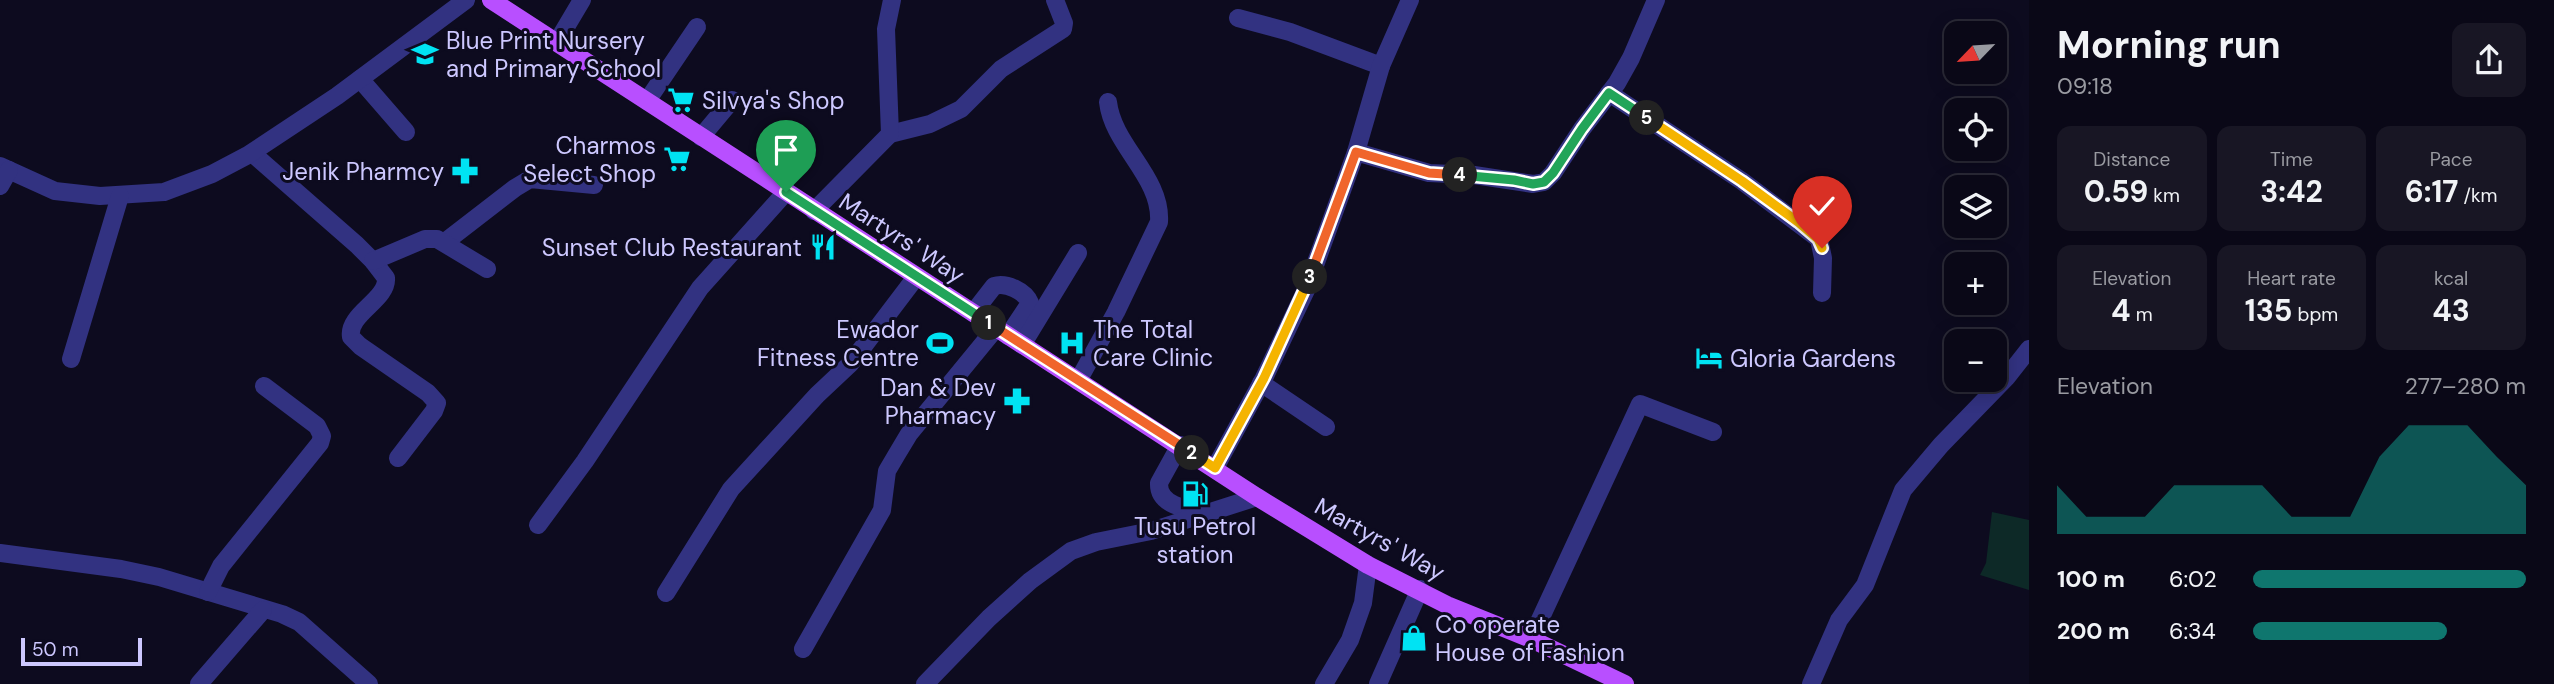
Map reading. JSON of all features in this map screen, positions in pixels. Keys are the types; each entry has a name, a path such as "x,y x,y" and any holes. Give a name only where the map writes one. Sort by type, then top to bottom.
{"main road":[{"name":"Martyrs' Way","path":"491,0 1257,497 1368,565 1447,605 1531,639 1625,684"}],"street":[{"path":"0,186 4,168 55,191 121,196 164,192 212,174 252,153 360,79 466,0"},
{"path":"557,42 582,0"},
{"path":"890,134 886,29 892,0"},
{"path":"814,211 890,134 930,124 961,109 1001,69 1063,29 1064,23 1055,0"},
{"path":"1215,468 1261,383 1306,290 1356,152 1381,66 1410,0"},
{"path":"1356,152 1429,173 1474,175 1538,185 1553,173 1609,93 1631,58 1657,0"},
{"path":"1238,18 1290,32 1381,66"},
{"path":"647,101 696,27"},
{"path":"360,79 406,132"},
{"path":"1609,93 1742,181 1818,239 1823,258 1822,293"},
{"path":"701,137 732,100"},
{"path":"1078,381 1158,222 1160,209 1155,195 1120,134 1108,102"},
{"path":"252,153 381,270 387,283 352,327 351,337 428,393 437,403 434,411 398,458"},
{"path":"445,242 530,179 594,185"},
{"path":"538,525 586,461 701,288 786,192"},
{"path":"71,359 121,196"},
{"path":"373,261 425,239 437,239 487,269"},
{"path":"803,649 882,510 887,471 909,434 1009,336 1078,253"},
{"path":"666,593 731,489 817,395 850,364 916,277"},
{"path":"973,313 993,286 998,284 1005,284 1027,296 1030,303 1009,336"},
{"path":"1811,684 1829,637 1845,609 1857,598 1865,585 1903,490 1941,445 2007,377 2029,349"},
{"path":"1261,383 1326,427"},
{"path":"208,592 222,566 320,443 322,436 317,426 264,386"},
{"path":"1531,639 1640,404 1713,432"},
{"path":"1180,445 1159,483 1159,489 1162,495 1181,509 1212,510"},
{"path":"925,684 989,618 1030,581 1071,551 1096,542 1151,531 1257,497"},
{"path":"0,553 121,569 282,614 299,622 369,684"},
{"path":"1324,684 1350,640 1363,603 1368,565"},
{"path":"1378,684 1420,589"},
{"path":"200,684 263,610"}],"green space":[{"path":"1992,512 2029,520 2029,590 1980,575 1986,563"}],"place":[{"name":"Blue Print Nursery and Primary School","path":"425,54"},
{"name":"Silvya's Shop","path":"681,100"},
{"name":"Charmos Select Shop","path":"677,159"},
{"name":"Jenik Pharmcy","path":"465,171"},
{"name":"Sunset Club Restaurant","path":"823,247"},
{"name":"Ewador Fitness Centre","path":"940,343"},
{"name":"The Total Care Clinic","path":"1072,343"},
{"name":"Gloria Gardens","path":"1709,358"},
{"name":"Dan & Dev Pharmacy","path":"1017,401"},
{"name":"Tusu Petrol station","path":"1195,494"},
{"name":"Co operate House of Fashion","path":"1414,638"}],"route":[{"path":"786,192 1215,468 1264,378 1306,290 1356,152 1429,173 1474,175 1538,185 1553,173 1609,93 1742,181 1811,232 1822,248"}]}
